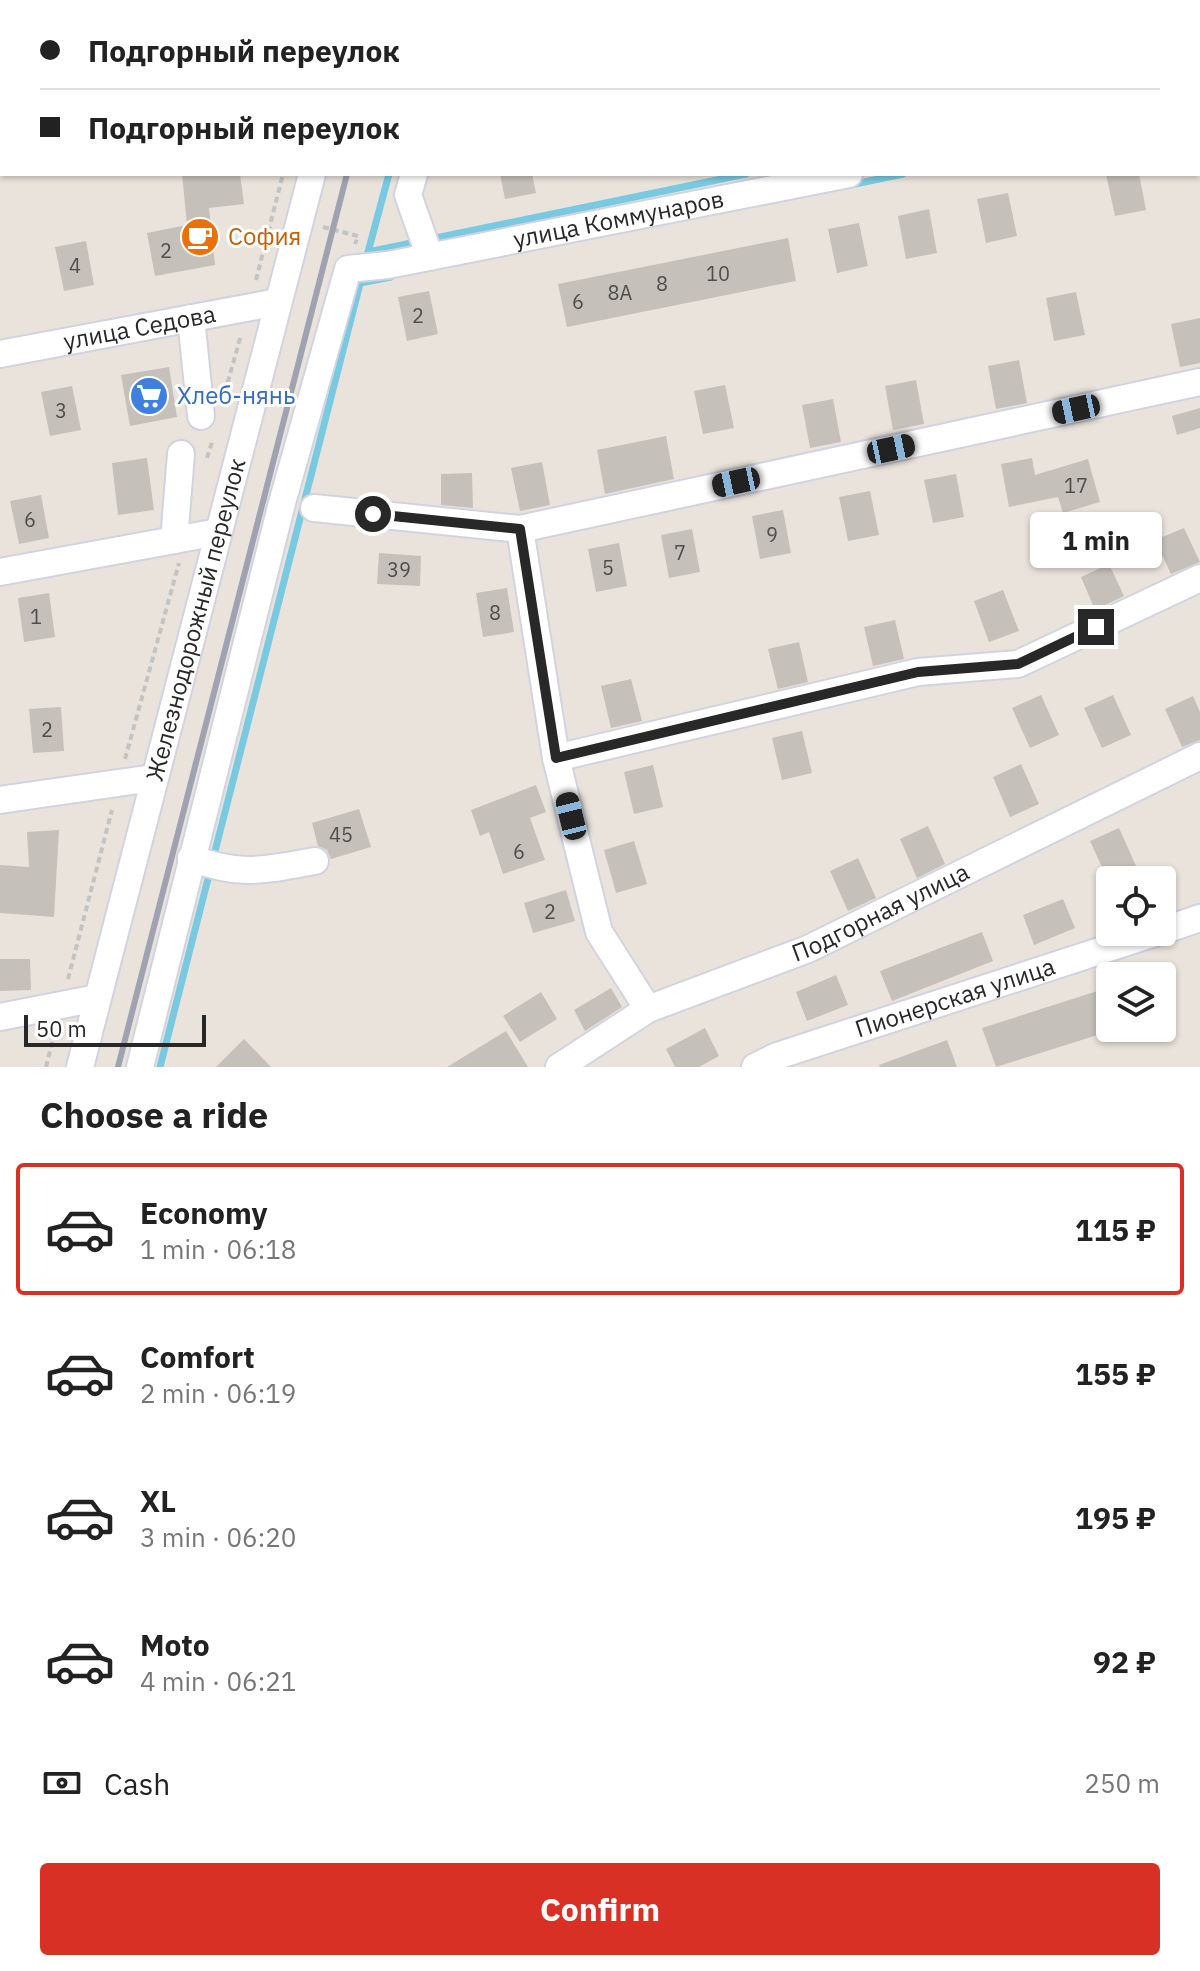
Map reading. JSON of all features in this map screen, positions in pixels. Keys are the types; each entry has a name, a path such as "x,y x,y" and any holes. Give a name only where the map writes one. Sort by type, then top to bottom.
{"street":[{"name":"Железнодорожный переулок","path":"80,1067 311,176"},
{"path":"413,176 408,195 430,257"},
{"name":"улица Коммунаров","path":"191,858 282,503 348,269 388,265 839,176"},
{"name":"улица Седова","path":"0,354 278,302"},
{"path":"191,318 208,423"},
{"path":"314,508 520,529 1200,382"},
{"path":"180,539 181,454"},
{"path":"520,529 556,758 599,932 648,1009"},
{"path":"0,572 218,532"},
{"path":"556,758 918,672 1018,664 1200,578"},
{"name":"Подгорная улица","path":"559,1067 648,1009 808,949 1200,756"},
{"path":"0,800 153,778"},
{"path":"140,1067 191,858 226,871 257,871 315,861"},
{"name":"Пионерская улица","path":"1176,926 1200,918"},
{"name":"Пионерская улица","path":"755,1067 777,1056 1114,946"},
{"path":"0,1017 97,998"}],"path":[{"path":"223,399 282,176"},
{"path":"207,461 208,423"},
{"path":"46,1067 180,539"}],"building":[{"name":"София","path":"182,176 240,176 244,204 209,208 215,265 155,276 147,233 187,225"},
{"path":"500,176 532,176 536,193 505,199"},
{"path":"1106,176 1139,176 1146,210 1115,216"},
{"path":"1008,193 1017,236 986,243 977,199"},
{"path":"929,209 937,253 906,259 898,216"},
{"path":"859,223 868,266 837,273 828,229"},
{"path":"788,238 796,281 567,327 558,284"},
{"path":"86,241 94,285 64,291 55,247"},
{"path":"429,291 438,334 407,341 398,297"},
{"path":"1076,292 1085,335 1054,341 1046,298"},
{"path":"1200,318 1200,363 1180,367 1171,324"},
{"path":"1019,360 1027,403 996,409 988,366"},
{"name":"Хлеб-нянь","path":"169,367 177,417 130,426 121,375"},
{"path":"916,380 924,424 893,430 885,386"},
{"path":"725,385 734,428 703,434 694,391"},
{"path":"72,386 81,430 50,436 41,392"},
{"path":"833,399 841,442 810,448 802,405"},
{"path":"1200,408 1200,428 1177,435 1172,416"},
{"path":"666,436 674,479 605,494 597,450"},
{"path":"147,458 154,510 118,515 112,463"},
{"path":"1032,458 1035,475 1088,459 1100,502 1063,513 1058,497 1009,507 1001,464"},
{"path":"542,462 550,505 520,511 511,468"},
{"path":"472,473 473,508 441,505 441,474"},
{"path":"956,474 964,517 933,523 924,480"},
{"path":"870,491 879,535 848,541 839,497"},
{"path":"41,495 49,538 19,544 10,501"},
{"path":"783,510 791,553 760,559 752,516"},
{"path":"1184,528 1200,562 1171,574 1155,540"},
{"path":"692,529 700,572 669,578 661,535"},
{"path":"619,543 627,586 596,592 588,549"},
{"path":"379,553 421,556 420,586 377,584"},
{"path":"1109,564 1124,596 1095,610 1081,577"},
{"path":"507,588 514,632 483,637 476,593"},
{"path":"1003,590 1019,631 989,642 974,601"},
{"path":"49,593 55,637 24,642 18,598"},
{"path":"895,620 904,659 873,666 864,627"},
{"path":"799,642 808,682 778,689 768,649"},
{"path":"631,679 642,721 611,728 601,686"},
{"path":"1041,695 1059,735 1030,748 1012,708"},
{"path":"1113,695 1131,735 1102,748 1084,708"},
{"path":"1193,696 1200,712 1200,740 1182,747 1165,709"},
{"path":"61,707 64,751 33,753 29,709"},
{"path":"802,731 812,773 782,780 772,738"},
{"path":"1021,764 1039,804 1010,817 993,777"},
{"path":"653,765 663,807 634,814 624,772"},
{"path":"536,785 546,812 530,818 545,860 503,874 489,832 480,836 471,810"},
{"path":"359,809 371,847 331,859 327,850 318,846 312,823"},
{"path":"928,826 945,864 917,878 900,839"},
{"path":"1119,828 1136,866 1102,866 1090,841"},
{"path":"59,830 54,917 0,913 0,865 29,867 27,832"},
{"path":"634,841 647,884 616,893 604,850"},
{"path":"858,858 876,898 848,911 830,871"},
{"path":"566,890 575,921 533,933 524,903"},
{"path":"1063,899 1075,928 1034,945 1023,915"},
{"path":"982,932 993,961 892,1001 880,971"},
{"path":"0,959 30,959 31,990 0,991"},
{"path":"836,975 848,1005 807,1021 796,992"},
{"path":"611,988 622,1007 585,1031 574,1010"},
{"path":"1096,991 1096,1035 996,1067 982,1028"},
{"path":"541,992 557,1019 520,1042 503,1016"},
{"path":"705,1028 719,1056 699,1067 675,1067 666,1049"},
{"path":"506,1031 528,1067 447,1067"},
{"path":"244,1039 271,1067 216,1067"},
{"path":"947,1040 957,1067 879,1065"}],"waterway":[{"path":"388,176 368,252 736,176"},
{"path":"850,185 893,176"},
{"path":"213,859 362,276"},
{"path":"360,283 391,277"},
{"path":"160,1067 210,871"}],"railway":[{"path":"118,1067 346,176"}],"place":[{"name":"София","path":"200,237"},
{"name":"Хлеб-нянь","path":"149,396"}],"route":[{"path":"373,514 520,529 556,758 918,672 1018,664 1096,627"}]}
